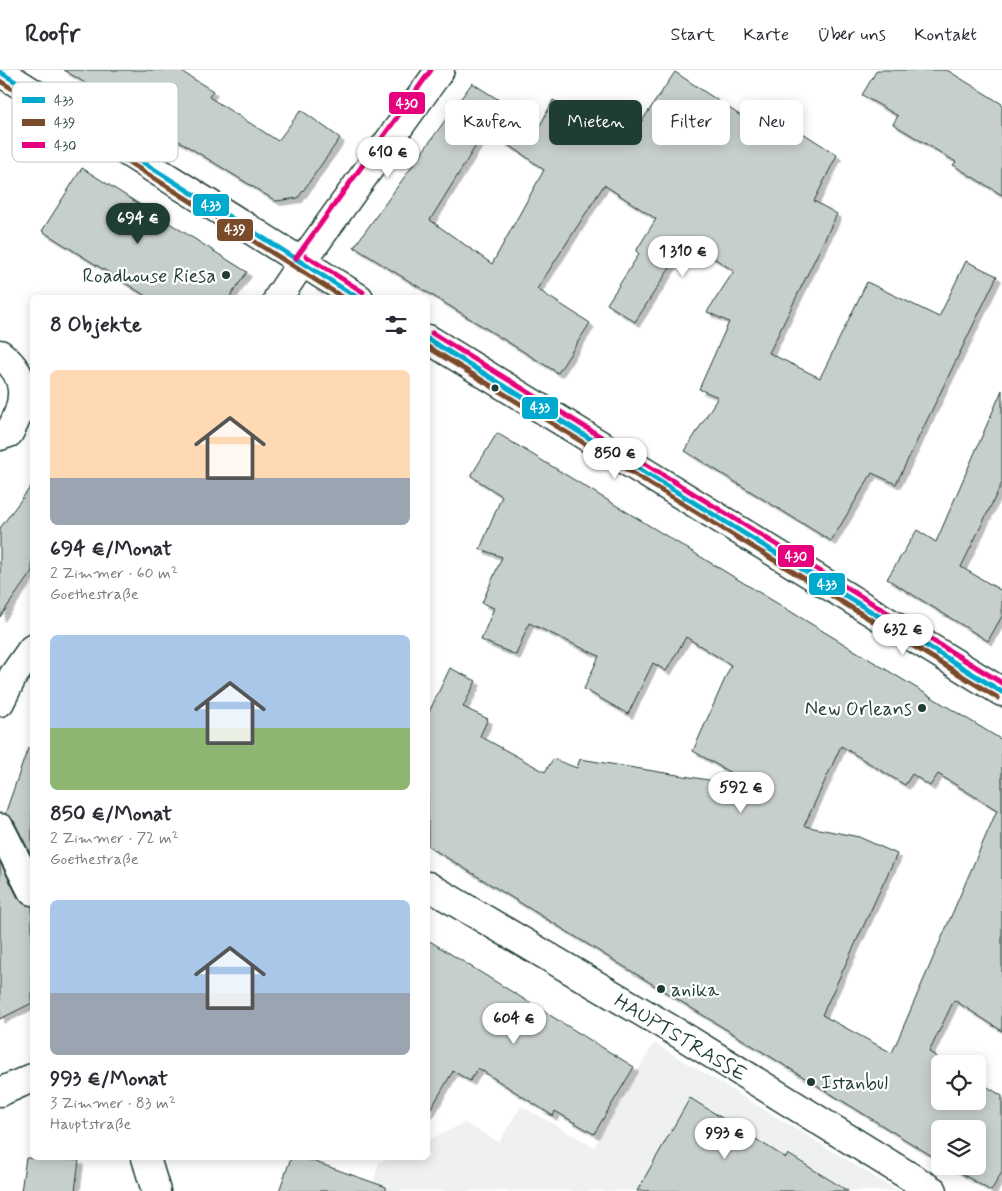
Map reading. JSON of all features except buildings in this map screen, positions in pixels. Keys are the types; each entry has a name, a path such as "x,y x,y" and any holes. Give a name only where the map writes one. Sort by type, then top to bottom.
{"street":[{"path":"280,295 440,70"},
{"path":"0,72 16,82"},
{"path":"143,162 354,295"},
{"path":"430,341 1002,692"},
{"path":"0,354 12,363 23,386 20,413 9,433 0,436"},
{"path":"0,702 30,652"},
{"path":"0,828 30,887"},
{"name":"HAUPTSTRASSE","path":"430,887 681,1035 933,1191"},
{"path":"0,1092 30,1079"},
{"path":"147,1160 156,1191"}],"shaded area":[{"path":"654,1043 898,1191 371,1191 379,1162 384,1160 430,1160 430,1139 465,1123 499,1142 521,1106 594,1147"}],"transit line":[{"name":"430","path":"296,258 431,70"},
{"name":"433","path":"0,72 16,82"},
{"name":"439","path":"0,81 12,89"},
{"name":"439","path":"128,162 339,295"},
{"name":"433","path":"143,162 353,295"},
{"name":"430","path":"306,256 363,292"},
{"name":"430","path":"432,333 1002,683"},
{"name":"433","path":"430,340 1002,692"},
{"name":"439","path":"430,348 998,698"}],"place":[{"name":"Roadhouse Riesa","path":"226,275"},
{"name":"New Orleans","path":"922,708"},
{"name":"anika","path":"661,989"},
{"name":"Istanbul","path":"811,1082"}]}
